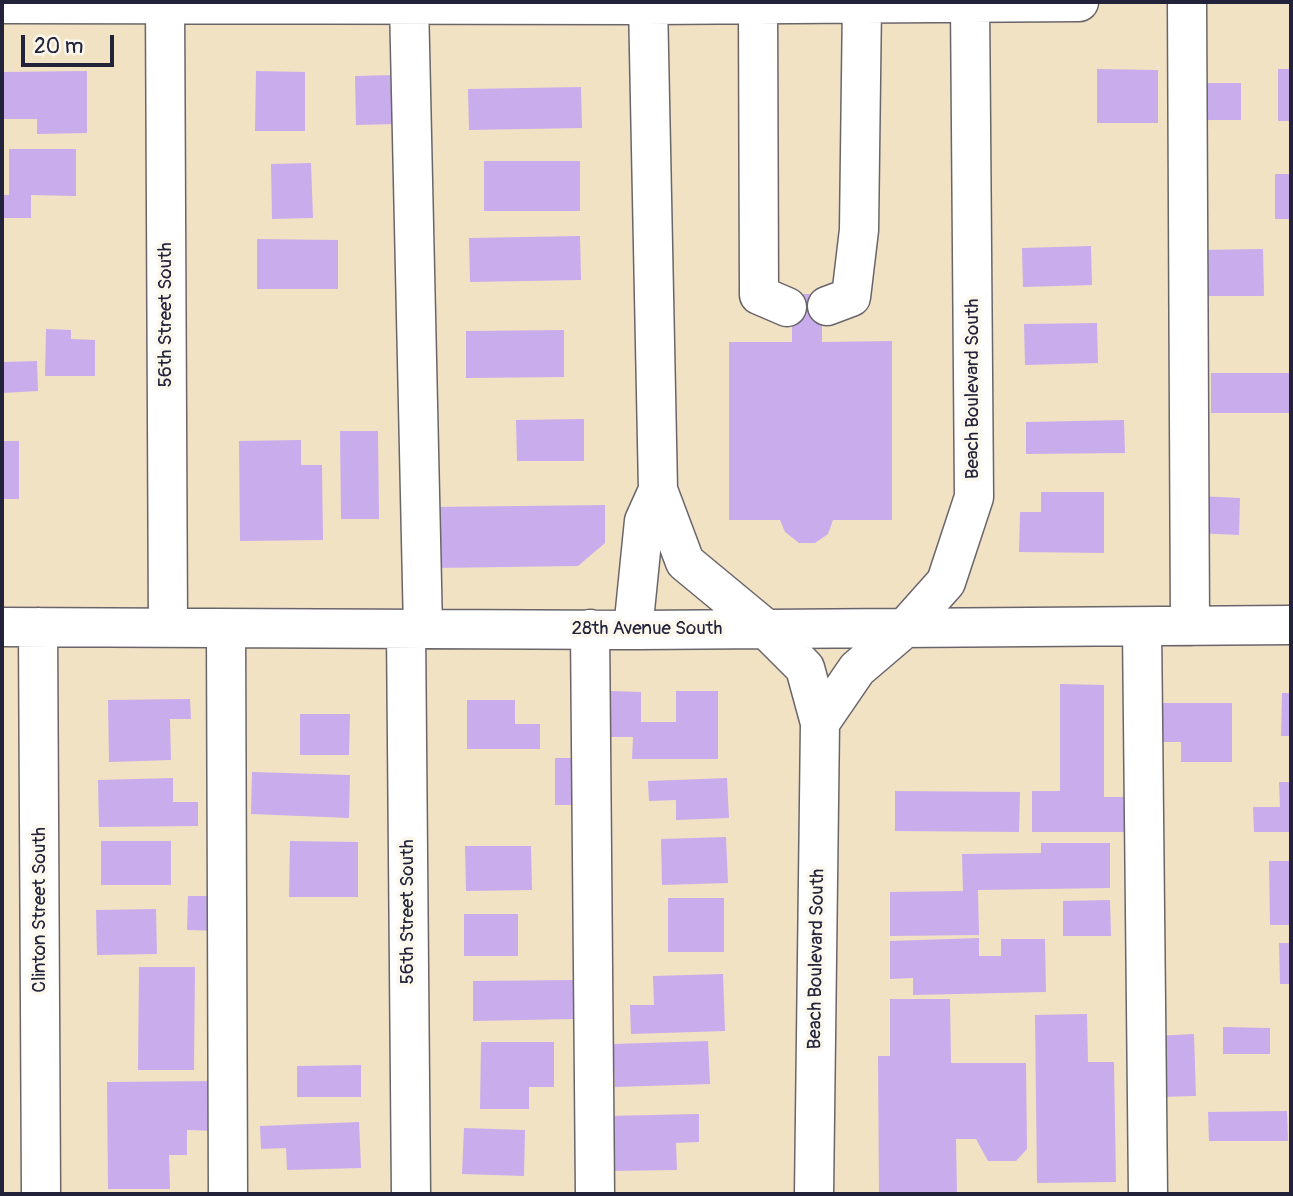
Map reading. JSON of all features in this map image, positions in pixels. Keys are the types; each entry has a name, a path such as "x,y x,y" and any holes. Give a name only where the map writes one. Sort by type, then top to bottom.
{"street":[{"name":"Beach Boulevard South","path":"820,723 858,669 905,628 946,582 974,497 970,2"},
{"path":"2,4 1079,2"},
{"path":"1187,2 1189,626"},
{"path":"827,306 851,297 859,230 862,3"},
{"name":"56th Street South","path":"165,4 168,628"},
{"name":"56th Street South","path":"409,4 414,629 411,1194"},
{"name":"Beach Boulevard South","path":"648,4 658,490 685,562 766,629 805,668 820,723 814,1194"},
{"path":"758,4 760,295 787,307"},
{"name":"Beach Boulevard South","path":"634,630 645,521 658,490"},
{"name":"28th Avenue South","path":"20,627 634,630 1291,625"},
{"name":"Clinton Street South","path":"20,627 41,1194"},
{"path":"1142,627 1147,1194"},
{"path":"226,629 228,1194"},
{"path":"590,629 595,1194"}],"building":[{"path":"1097,69 1158,70 1158,123 1097,123"},
{"path":"1278,69 1291,69 1291,121 1278,121"},
{"path":"87,71 87,133 37,134 37,119 2,119 2,72"},
{"path":"256,71 305,72 305,131 255,131"},
{"path":"394,75 396,124 356,125 355,76"},
{"path":"1200,83 1241,83 1241,120 1200,120"},
{"path":"581,87 582,128 469,130 468,89"},
{"path":"9,149 76,149 76,196 31,195 31,218 2,218 2,195 9,195"},
{"path":"484,161 580,161 580,211 484,211"},
{"path":"311,163 313,218 272,219 271,164"},
{"path":"1275,174 1291,174 1291,219 1275,219"},
{"path":"580,236 581,280 470,282 469,238"},
{"path":"257,239 338,240 338,289 257,289"},
{"path":"1091,246 1092,285 1023,287 1022,248"},
{"path":"1263,249 1264,296 1196,296 1196,250"},
{"path":"792,294 822,294 822,342 892,341 892,520 833,520 828,534 815,543 799,543 785,532 780,520 729,520 729,342 792,342"},
{"path":"1097,323 1098,363 1025,365 1024,324"},
{"path":"46,329 71,330 71,339 95,340 95,376 45,376"},
{"path":"564,330 564,377 466,378 466,331"},
{"path":"37,361 38,391 2,393 2,362"},
{"path":"1211,373 1289,373 1289,413 1211,413"},
{"path":"584,419 584,461 517,461 516,420"},
{"path":"1124,420 1125,453 1026,454 1026,422"},
{"path":"340,431 378,431 379,519 341,519"},
{"path":"301,440 301,465 322,465 323,540 240,541 239,441"},
{"path":"2,441 19,441 19,499 2,499"},
{"path":"1041,492 1104,492 1104,553 1019,552 1020,512 1041,512"},
{"path":"1198,496 1240,498 1239,535 1196,533"},
{"path":"605,505 605,543 578,566 433,568 432,507"},
{"path":"1060,684 1104,685 1104,797 1127,797 1127,832 1032,832 1032,791 1060,791"},
{"path":"611,691 641,692 641,722 676,722 676,691 718,691 718,759 632,759 633,737 611,737"},
{"path":"1282,693 1291,693 1291,736 1281,736"},
{"path":"190,699 191,719 170,719 171,760 109,762 108,700"},
{"path":"467,700 515,700 515,724 540,724 540,749 467,749"},
{"path":"1156,703 1232,703 1232,762 1181,762 1181,742 1156,742"},
{"path":"300,714 350,714 349,755 300,755"},
{"path":"555,758 585,758 584,805 555,805"},
{"path":"252,772 350,775 349,818 251,814"},
{"path":"173,778 173,802 198,802 198,826 99,827 98,780"},
{"path":"727,778 729,818 676,820 676,800 649,801 648,781"},
{"path":"1279,782 1291,782 1291,832 1254,832 1253,807 1280,807"},
{"path":"895,791 1020,792 1019,832 895,831"},
{"path":"726,837 728,883 662,885 661,839"},
{"path":"101,841 171,841 171,885 101,885"},
{"path":"290,841 358,842 358,897 289,897"},
{"path":"1041,843 1110,843 1110,888 978,890 979,935 890,936 890,892 963,891 962,854 1041,853"},
{"path":"465,846 531,846 532,890 466,891"},
{"path":"1269,861 1291,861 1291,925 1270,925"},
{"path":"188,896 220,896 219,931 187,930"},
{"path":"668,898 724,898 724,952 668,952"},
{"path":"1110,900 1111,936 1063,936 1063,901"},
{"path":"156,909 157,954 97,955 96,910"},
{"path":"464,914 518,914 518,956 464,956"},
{"path":"979,938 979,956 1001,956 1001,939 1045,939 1046,992 913,995 913,978 890,979 890,941"},
{"path":"1279,943 1291,943 1291,984 1280,984"},
{"path":"139,967 195,967 194,1070 138,1070"},
{"path":"723,974 725,1031 631,1034 630,1005 654,1005 653,976"},
{"path":"573,980 573,1019 473,1021 473,981"},
{"path":"890,999 950,999 951,1063 1026,1063 1027,1149 1016,1161 988,1161 976,1139 956,1139 957,1194 879,1194 878,1056 890,1056"},
{"path":"1087,1014 1088,1062 1114,1062 1116,1182 1037,1183 1035,1015"},
{"path":"1223,1027 1270,1028 1270,1054 1223,1054"},
{"path":"1194,1034 1196,1096 1158,1097 1155,1036"},
{"path":"708,1041 710,1084 615,1087 613,1044"},
{"path":"481,1042 554,1042 554,1087 529,1087 529,1109 480,1109"},
{"path":"361,1065 361,1097 297,1097 297,1066"},
{"path":"215,1081 215,1131 187,1130 187,1155 169,1155 170,1189 108,1189 107,1082"},
{"path":"1287,1111 1288,1141 1209,1141 1208,1112"},
{"path":"699,1114 699,1142 676,1143 677,1170 607,1171 606,1116"},
{"path":"359,1122 361,1168 287,1170 286,1148 261,1149 260,1126"},
{"path":"464,1128 525,1130 524,1176 462,1174"}]}
